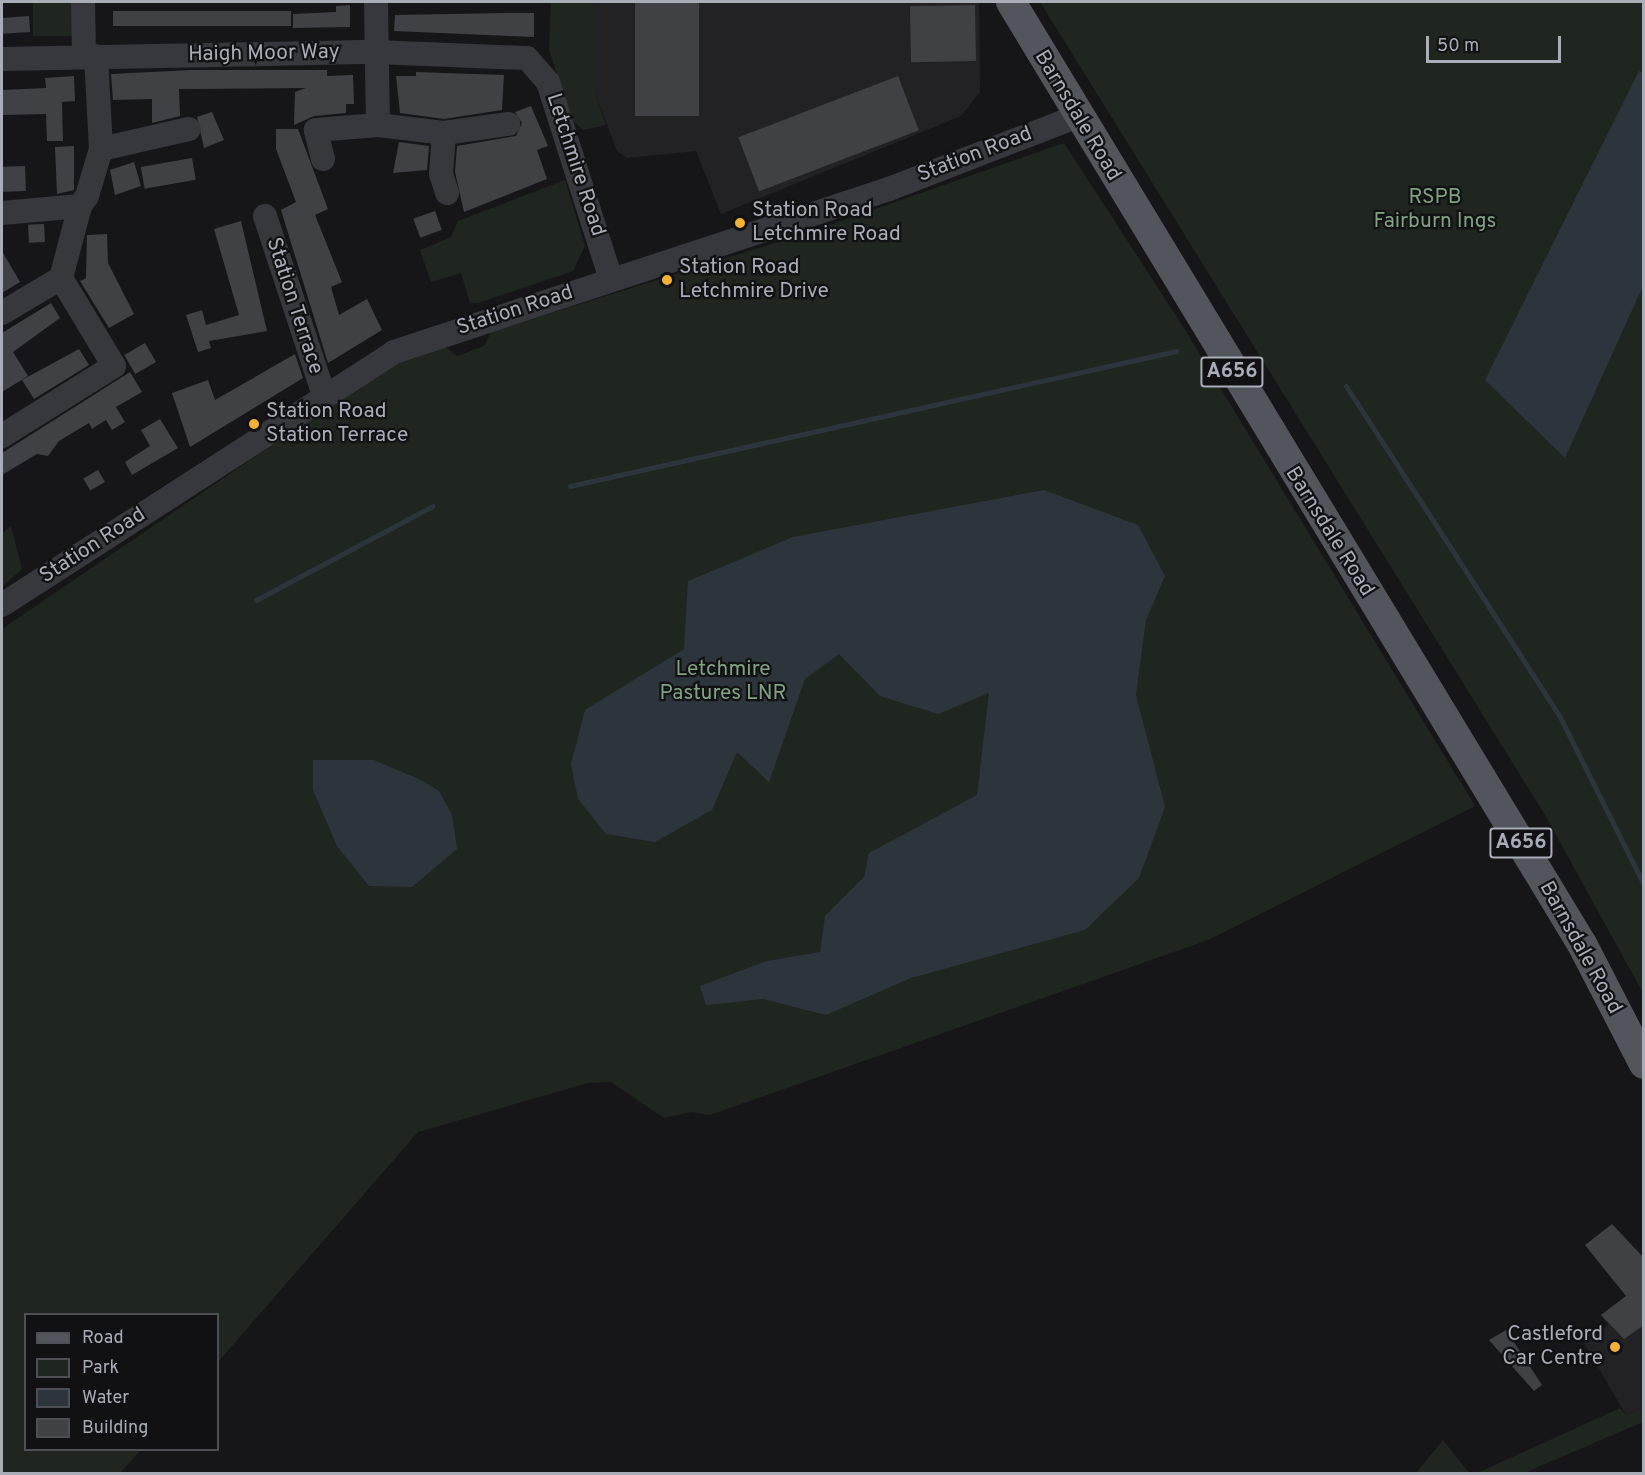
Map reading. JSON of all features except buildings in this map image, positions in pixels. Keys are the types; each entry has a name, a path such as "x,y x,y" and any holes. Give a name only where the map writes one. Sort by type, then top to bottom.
{"main road":[{"name":"Barnsdale Road","path":"1011,2 1076,117 1582,944 1644,1064"}],"street":[{"path":"2,313 61,278 80,206 101,149 83,2"},
{"path":"376,2 375,52 378,125"},
{"name":"Haigh Moor Way","path":"2,59 375,52 527,58"},
{"name":"Letchmire Road","path":"527,58 548,82 611,279"},
{"name":"Station Road","path":"2,605 324,395 416,342 889,189 1076,117"},
{"path":"322,159 316,130 378,125 444,133 508,124"},
{"path":"101,149 189,129"},
{"path":"444,133 441,174 447,193"},
{"path":"2,213 80,206"},
{"name":"Station Terrace","path":"265,216 324,395"},
{"path":"2,436 114,366 61,278"}],"shaded area":[{"path":"595,2 979,2 980,92 961,116 721,214 696,151 627,158 617,151 595,93"},
{"name":"Castleford Car Centre","path":"1643,1283 1643,1408 1626,1415 1584,1343 1608,1325 1601,1315"}],"green space":[{"path":"33,2 72,2 72,36 33,36"},
{"path":"551,2 595,2 595,93 606,125 583,130 572,120 549,50"},
{"name":"RSPB Fairburn Ings","path":"1040,2 1643,2 1643,993 1545,815"},
{"name":"Letchmire Pastures LNR","path":"1064,143 1182,325 1475,806 1208,940 710,1115 691,1112 664,1118 611,1082 588,1083 418,1132 219,1361 219,1313 24,1313 24,1451 140,1451 120,1473 2,1474 2,629 388,366 446,347 457,356 484,346 491,332 810,232"},
{"path":"565,180 585,246 573,271 478,303 470,303 461,273 431,282 420,250 451,237 458,221"},
{"path":"11,526 22,569 2,587 2,533"},
{"path":"1620,1408 1626,1415 1643,1408 1643,1422 1524,1473 1477,1473"},
{"path":"1443,1440 1469,1473 1416,1473"}],"water":[{"path":"1639,71 1644,73 1643,286 1565,458 1485,380"},
{"path":"1044,490 1138,525 1165,576 1146,620 1136,695 1165,807 1139,878 1085,930 911,978 826,1015 763,999 706,1005 700,986 767,961 820,952 825,916 864,877 869,853 977,795 989,693 938,714 880,696 839,654 805,679 769,782 737,752 712,810 655,842 606,834 578,799 571,764 585,710 684,649 688,581 793,537"},
{"path":"313,760 374,760 421,780 439,791 452,815 457,849 412,887 369,886 337,846 313,790"}],"waterway":[{"path":"570,486 1176,351"},
{"path":"1346,386 1560,717 1644,885"},
{"path":"256,600 433,506"}],"place":[{"name":"Station Road Letchmire Road","path":"740,223"},
{"name":"Station Road Letchmire Drive","path":"667,280"},
{"name":"Station Road Station Terrace","path":"254,424"},
{"name":"Castleford Car Centre","path":"1615,1347"}]}
